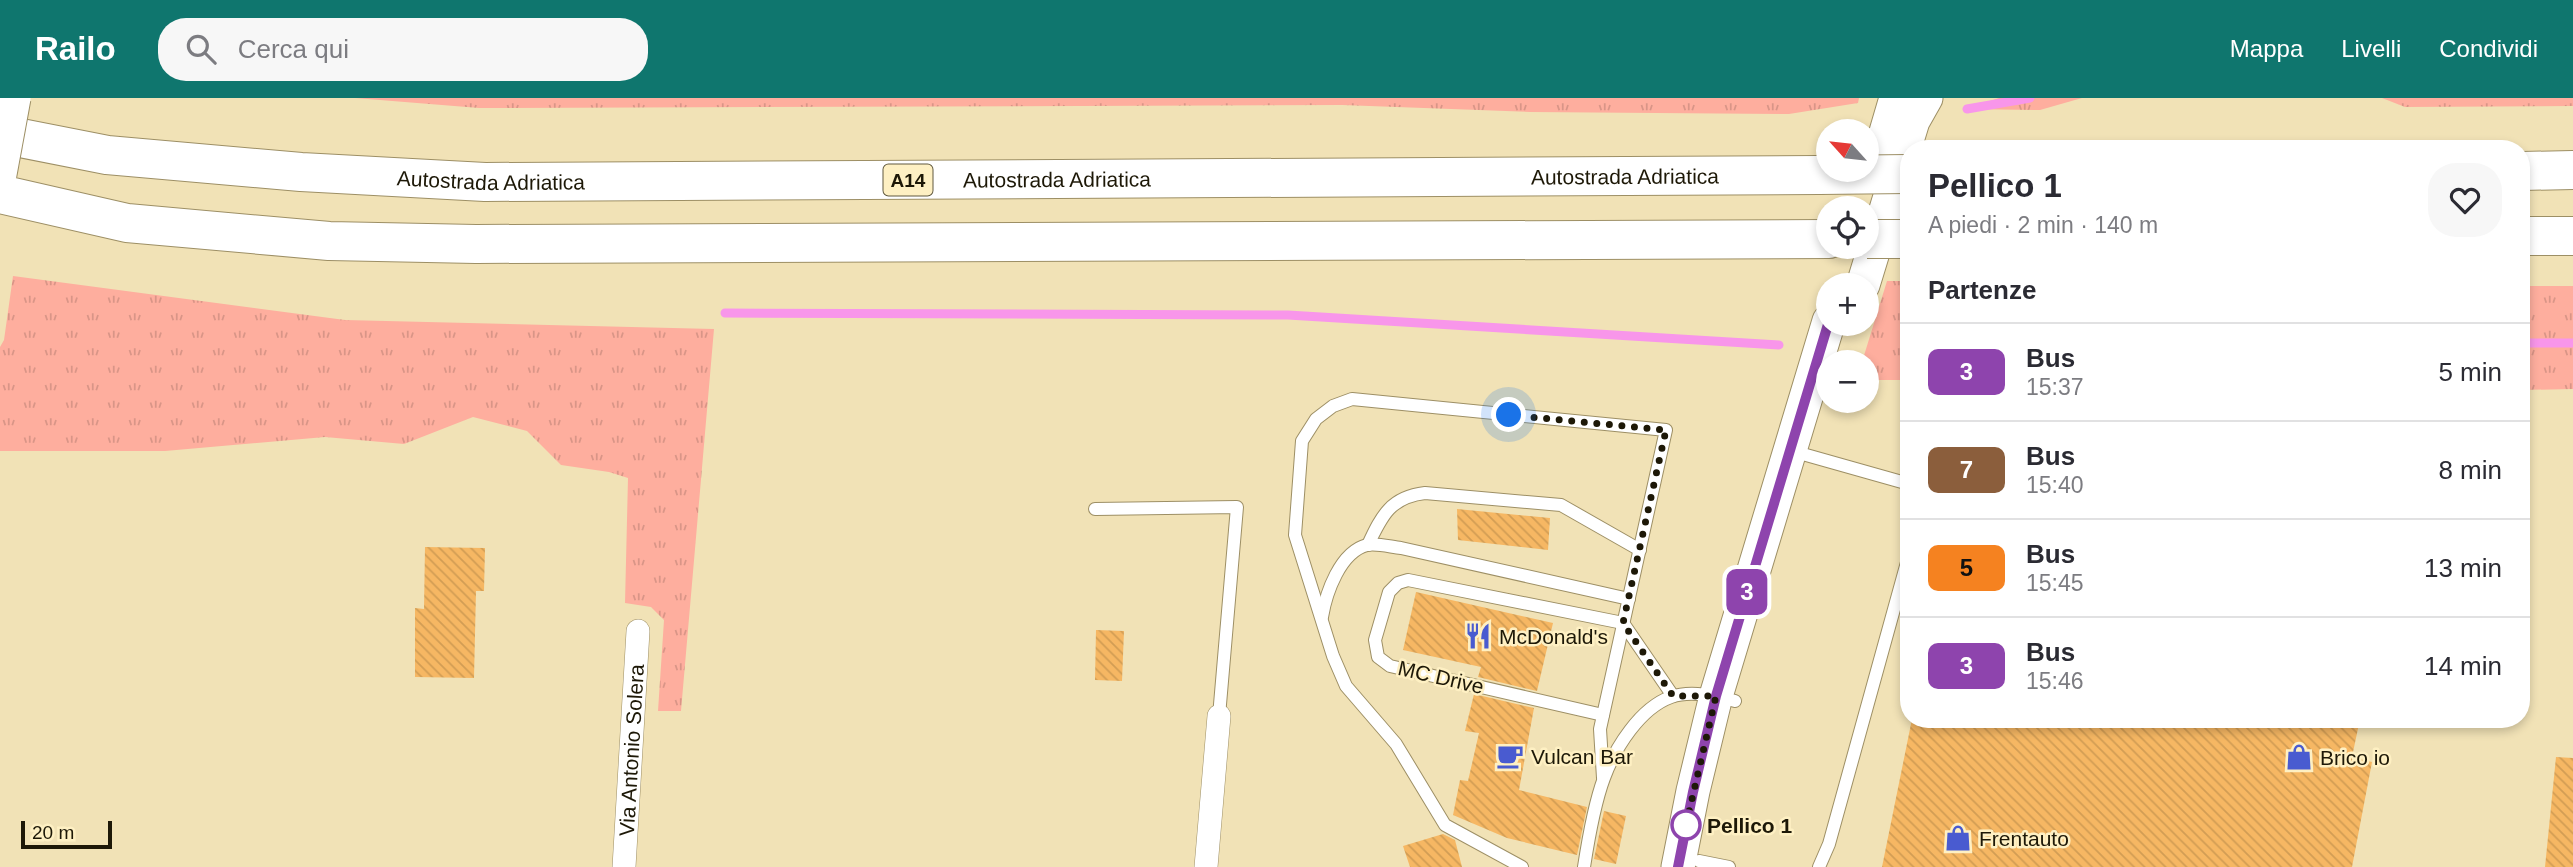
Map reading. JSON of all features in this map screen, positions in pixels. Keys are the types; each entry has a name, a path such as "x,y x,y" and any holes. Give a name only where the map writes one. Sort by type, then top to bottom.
{"highway":[{"name":"Autostrada Adriatica","path":"0,134 107,155 301,172 485,182 1900,174"},
{"path":"2530,171 2573,170"},
{"path":"0,194 127,223 330,241 476,244 1813,239"},
{"path":"2530,236 2573,236"}],"main road":[{"path":"0,174 14,98"},
{"path":"1867,196 1896,98"},
{"path":"1907,140 1913,121 1926,98"},
{"path":"1867,273 1900,164"},
{"path":"1701,865 1726,698 1800,453 1826,336"},
{"path":"1800,453 1820,413"}],"street":[{"name":"Via Antonio Solera","path":"624,867 638,631"},
{"path":"1206,867 1219,716"}],"lane":[{"path":"1522,867 1503,863 1445,825 1396,744 1346,686 1295,536 1301,441 1316,419 1333,406 1352,399 1666,430 1600,729 1603,778"},
{"path":"1800,453 1900,481"},
{"path":"1368,545 1381,519 1396,502 1409,495 1425,493 1561,505 1640,550"},
{"path":"1095,509 1237,507 1219,716"},
{"path":"1322,621 1326,598 1334,578 1352,553 1368,545 1401,548 1629,599"},
{"name":"MC Drive","path":"1603,715 1390,666 1378,657 1375,640 1389,592 1398,583 1408,580 1623,623"},
{"path":"1819,867 1829,844 1900,588"},
{"path":"1623,623 1673,696"},
{"path":"1584,867 1603,778 1619,747 1635,725 1655,705 1673,696 1726,698"}],"green space":[{"path":"355,98 1859,98 1858,103 1789,114 1530,112 1342,105 479,108"},
{"path":"1999,98 2082,98 2040,110 1967,109"},
{"path":"2382,98 2573,98 2573,106 2405,107"},
{"path":"13,276 345,320 714,329 681,711 658,711 664,620 651,607 625,603 628,478 609,472 561,465 527,431 473,417 404,444 325,437 165,451 0,451 0,347 4,340"},
{"path":"1887,281 1900,281 1900,380 1879,380 1879,350 1866,350 1870,336 1879,336 1879,307"},
{"path":"2530,286 2573,286 2573,389 2530,390"}],"building":[{"path":"1457,509 1550,518 1548,550 1458,540"},
{"path":"425,547 485,548 484,591 476,591 474,678 415,677 415,608 424,609"},
{"name":"McDonald's","path":"1416,592 1553,623 1537,691 1478,677 1481,667 1403,650"},
{"path":"1096,630 1124,631 1122,681 1095,680"},
{"path":"1474,694 1534,708 1519,790 1587,807 1577,855 1507,838 1453,815 1460,780 1468,781 1479,733 1465,731"},
{"path":"1910,728 2358,728 2352,757 2372,762 2352,867 1882,867"},
{"path":"2556,757 2573,758 2573,867 2545,867"},
{"path":"1604,811 1626,816 1616,864 1594,859"},
{"path":"1443,834 1455,840 1462,867 1410,867 1403,846"}],"waterway":[{"path":"1967,109 2030,98"},
{"path":"725,313 1288,315 1779,345"},
{"path":"2530,343 2573,343"}],"bus line":[{"name":"3","path":"1678,867 1716,696 1824,336"}],"place":[{"name":"McDonald's","path":"1478,636"},
{"name":"Vulcan Bar","path":"1510,756"},
{"name":"Brico io","path":"2299,757"},
{"name":"Pellico 1","path":"1686,825"},
{"name":"Frentauto","path":"1958,838"}],"route":[{"path":"1509,415 1666,430 1623,623 1673,696 1716,696 1686,825"}]}
